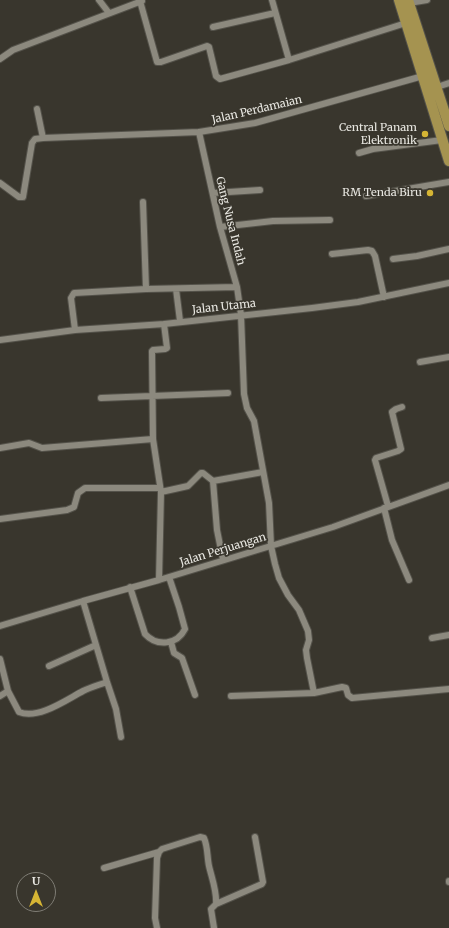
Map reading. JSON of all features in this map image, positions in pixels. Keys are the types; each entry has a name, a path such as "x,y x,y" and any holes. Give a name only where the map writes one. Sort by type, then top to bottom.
{"main road":[{"path":"399,0 423,76 435,94 442,140 449,161"},
{"path":"408,2 435,94 449,126"}],"street":[{"path":"99,0 109,13"},
{"path":"272,0 289,60"},
{"path":"408,2 427,0"},
{"path":"0,59 13,50 142,1 159,62 207,46 209,47 216,76 220,79 289,60 406,23"},
{"path":"213,27 275,13"},
{"name":"Jalan Perdamaian","path":"43,138 199,132 255,123 423,76"},
{"path":"435,94 449,83"},
{"path":"0,183 18,197 22,197 32,143 35,139 43,138 37,109"},
{"name":"Gang Nusa Indah","path":"199,132 220,228 236,287 241,315 244,394 247,408 254,421 269,503 271,546 279,578 288,595 299,610 308,631 309,640 306,650 314,693"},
{"path":"359,153 442,140"},
{"path":"366,196 449,182"},
{"path":"213,193 260,190"},
{"path":"143,202 146,289"},
{"path":"220,228 273,221 330,220"},
{"path":"393,259 417,256 449,249"},
{"path":"332,254 368,250 372,251 375,256 384,297"},
{"name":"Jalan Utama","path":"0,340 75,330 164,324 180,321 312,308 384,297 449,283"},
{"path":"75,330 71,298 74,293 146,289 236,287"},
{"path":"176,289 180,321"},
{"path":"159,580 161,490 153,439 152,351 167,348 164,324"},
{"path":"420,362 449,357"},
{"path":"101,398 228,393"},
{"path":"402,407 392,412 401,449 376,458 375,460 392,540 409,580"},
{"path":"0,448 29,443 42,448 153,439"},
{"path":"0,519 67,510 74,507 78,493 85,488 161,490 188,486 201,473 214,481 263,472"},
{"path":"214,481 217,530 224,560"},
{"name":"Jalan Perjuangan","path":"0,626 130,587 159,580 333,527 449,485"},
{"path":"130,587 145,634 151,640 156,642 171,642 179,638 185,629 180,606 169,577"},
{"path":"83,601 116,709 121,737"},
{"path":"432,638 449,635"},
{"path":"171,642 174,653 182,658 195,695"},
{"path":"49,666 96,645"},
{"path":"0,659 8,691 18,712 24,714 47,710 85,690 107,682"},
{"path":"231,696 314,693 342,687 346,688 348,695 352,698 449,689"},
{"path":"0,696 8,691"},
{"path":"104,868 159,852 162,849 200,837 204,838 209,866 216,891 216,904"},
{"path":"214,928 211,908 216,904 262,884 263,882 255,837"},
{"path":"156,928 156,874 159,852"}],"place":[{"name":"Central Panam Elektronik","path":"425,134"},
{"name":"RM Tenda Biru","path":"430,193"}]}
